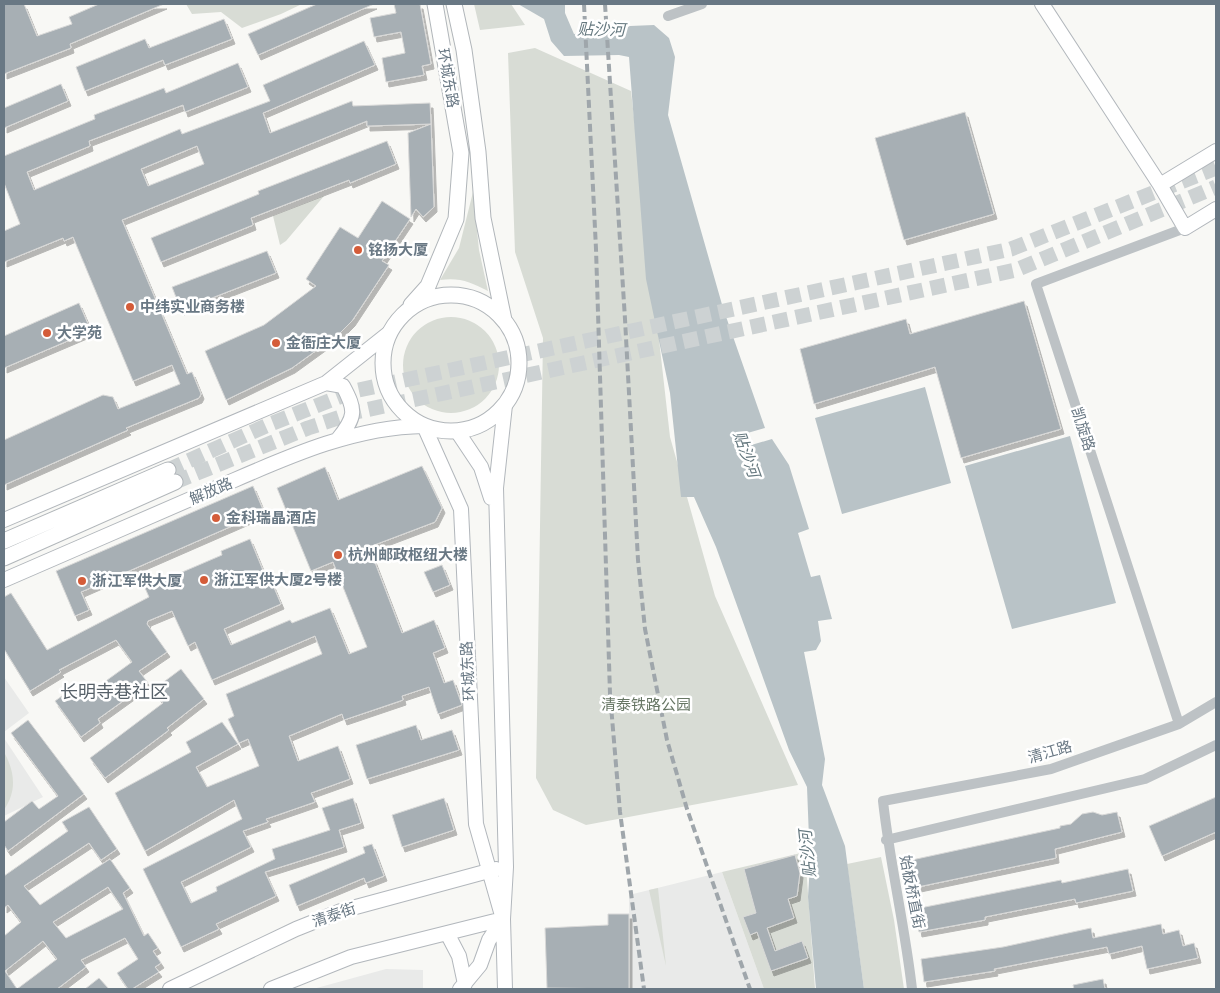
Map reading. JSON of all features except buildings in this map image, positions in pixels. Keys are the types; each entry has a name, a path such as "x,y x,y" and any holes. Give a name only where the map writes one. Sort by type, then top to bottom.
{"main road":[{"name":"环城东路","path":"403,315 428,286 456,219 461,153 435,4"},
{"name":"环城东路","path":"454,4 464,50 478,152 483,218 504,320"},
{"path":"1042,4 1160,185 1185,228 1216,209"},
{"path":"1160,185 1216,151"},
{"path":"4,520 326,383 389,333 403,315 421,302 443,295 466,296 487,305 504,320 513,334 518,351 519,368 516,385 505,405 484,422 457,432 447,432 424,426 405,415 391,398 384,377 383,354 389,333"},
{"path":"326,383 343,386 353,404 350,424 338,438"},
{"path":"497,526 496,488 505,405"},
{"name":"解放路","path":"4,580 256,471 338,438 400,426 424,426"},
{"name":"环城东路","path":"424,426 461,509 476,824 503,920"},
{"path":"457,432 481,467 490,490 497,526"},
{"name":"解放路","path":"4,540 172,476 4,558"},
{"name":"环城东路","path":"497,526 506,867 503,920 505,989"},
{"name":"清泰街","path":"170,989 296,929 341,911 506,867"},
{"path":"271,989 351,957 503,920"},
{"path":"462,987 480,965 489,940 503,920"},
{"path":"447,933 459,956 462,987"}],"street":[{"path":"668,16 702,4"},
{"name":"凯旋路","path":"1179,724 1036,284 1185,228"},
{"name":"清江路","path":"883,801 1051,769 1179,724 1216,702"},
{"path":"886,840 1146,778 1216,746"},
{"name":"始板桥直街","path":"883,801 886,840 907,946 912,989"}],"shaded area":[{"path":"4,677 29,713 4,732"},
{"path":"4,738 43,797 4,816"},
{"path":"722,872 764,989 629,989 629,895"},
{"path":"386,969 423,970 423,989 313,989"}],"green space":[{"path":"186,4 302,4 242,28 221,12 192,14"},
{"path":"474,4 511,4 525,25 480,30"},
{"name":"清泰铁路公园","path":"535,48 631,91 670,437 715,596 798,785 586,825 553,810 536,778 543,338 515,252 508,53"},
{"path":"473,192 479,250 488,291 465,281 453,279 440,280 459,248"},
{"path":"324,196 286,241 280,245 273,216"},
{"path":"451,317 469,321 485,331 495,347 499,365 495,383 485,399 469,409 451,413 433,409 417,399 407,383 403,365 407,347 417,331 433,321"},
{"path":"4,752 12,774 13,789 4,810"},
{"path":"805,852 815,989 764,989 722,872"},
{"path":"881,857 894,920 904,989 864,989 847,864"},
{"path":"658,888 666,966 649,890"}],"water":[{"name":"贴沙河","path":"518,4 565,4 565,13 574,34 630,26 654,25 669,38 675,57 668,115 723,308 765,428 744,434 748,446 772,439 789,465 809,529 798,533 811,577 820,575 832,619 818,621 821,641 816,650 804,652 825,759 822,785 845,846 864,989 816,989 808,897 810,864 807,787 789,750 716,547 694,497 681,497 670,393 646,279 629,57 619,55 564,56 551,41 544,19"},
{"path":"925,387 951,483 842,514 815,418"},
{"path":"1070,436 1116,603 1012,629 965,466"}],"tunnel":[{"path":"168,470 268,425 354,391 1011,249 1216,168"},
{"path":"175,482 308,428 356,412 1016,270 1216,187"}],"railway":[{"path":"584,4 596,249 610,694 620,812 644,989"},
{"path":"605,4 638,560 645,629 667,740 687,809 750,989"}],"place":[{"name":"铭扬大厦","path":"358,250"},
{"name":"中纬实业商务楼","path":"130,307"},
{"name":"大学苑","path":"47,333"},
{"name":"金衙庄大厦","path":"276,343"},
{"name":"金科瑞晶酒店","path":"216,518"},
{"name":"杭州邮政枢纽大楼","path":"338,555"},
{"name":"浙江军供大厦2号楼","path":"204,580"},
{"name":"浙江军供大厦","path":"82,581"}],"district":[{"name":"长明寺巷社区","path":"114,692"}]}
